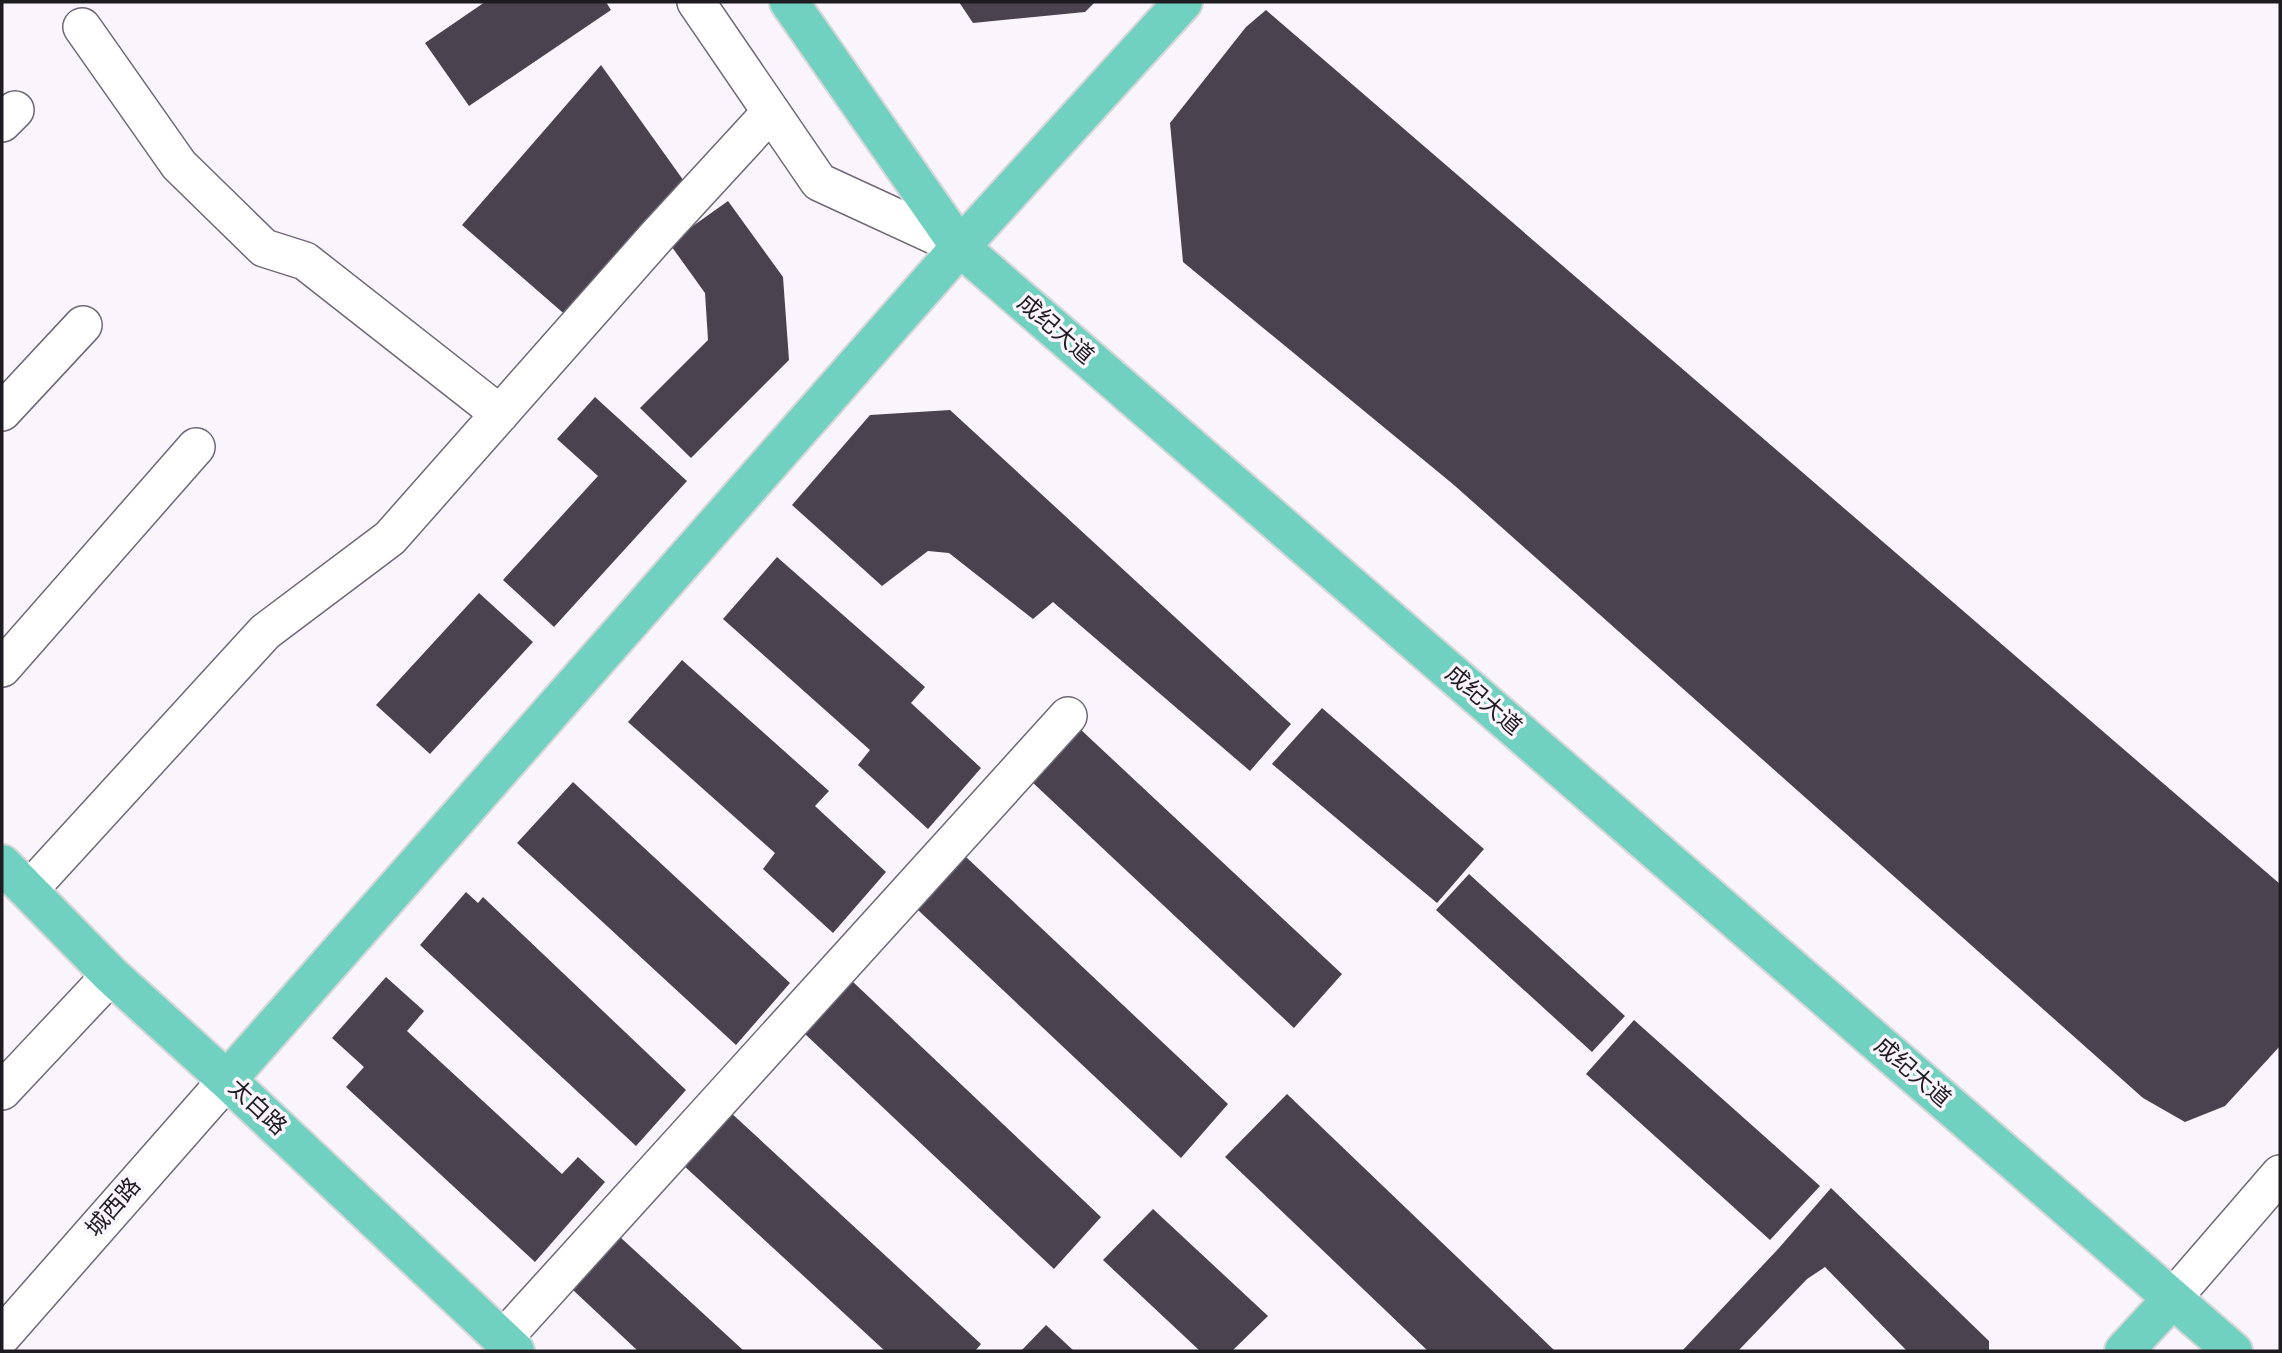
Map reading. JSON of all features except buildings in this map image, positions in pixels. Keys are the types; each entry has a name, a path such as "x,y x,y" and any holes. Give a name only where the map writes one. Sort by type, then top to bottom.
{"main road":[{"name":"成纪大道","path":"789,2 960,247 2233,1351"},
{"path":"227,1080 960,247 1183,2"},
{"name":"太白路","path":"2,864 111,975 227,1080 508,1345"},
{"path":"2124,1351 2172,1299"}],"street":[{"path":"696,2 819,182 960,247"},
{"path":"82,27 179,165 264,248 305,261 500,414"},
{"path":"28,891 265,632 390,538 656,237 771,112"},
{"path":"2,412 83,325"},
{"path":"2,668 196,447"},
{"path":"508,1345 1068,716"},
{"path":"2,1091 111,975"},
{"name":"城西路","path":"2,1336 227,1080"},
{"path":"2172,1299 2280,1174"}]}
